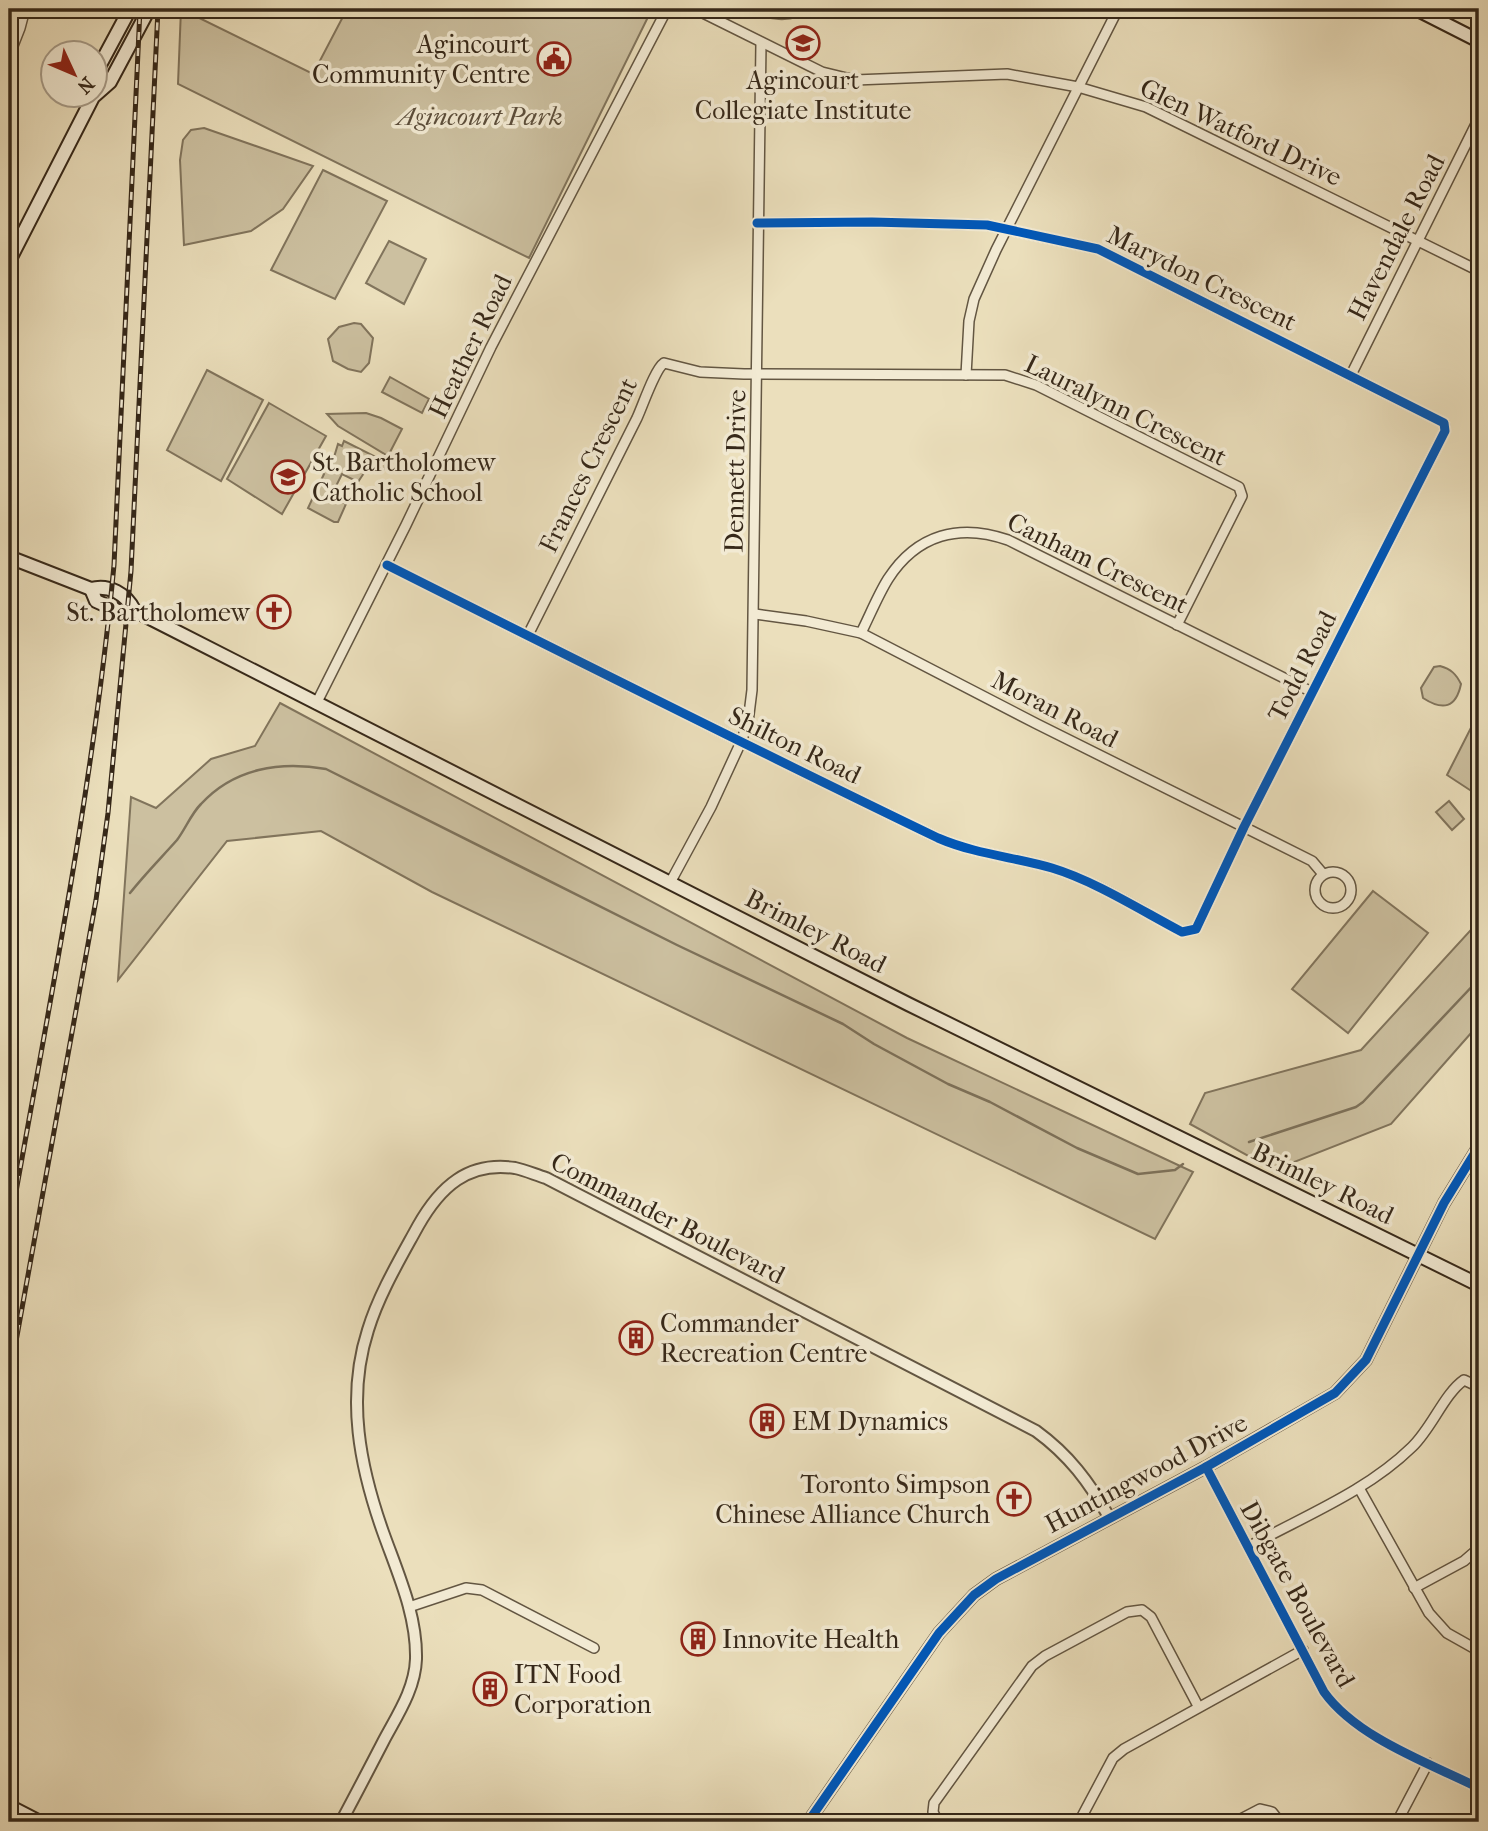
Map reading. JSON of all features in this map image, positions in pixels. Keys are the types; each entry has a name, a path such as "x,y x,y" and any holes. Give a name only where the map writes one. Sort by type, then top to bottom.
{"main road":[{"path":"108,50 130,9"},
{"path":"108,84 149,9"},
{"path":"1416,9 1479,41"},
{"path":"9,261 87,108"},
{"name":"Brimley Road","path":"9,557 91,589 102,586 128,598 134,610 316,704 671,881 908,1004 1479,1285"},
{"path":"9,1806 40,1822"}],"street":[{"path":"9,55 25,9"},
{"name":"Heather Road","path":"316,704 387,565 491,347 667,9"},
{"name":"Glen Watford Drive","path":"695,9 822,72 855,80 1007,74 1078,88 1146,107 1479,271"},
{"path":"966,374 969,321 974,299 1118,9"},
{"name":"Dennett Drive","path":"671,881 741,742 748,722 752,690 761,43"},
{"name":"Havendale Road","path":"1351,375 1479,118"},
{"name":"Marydon Crescent","path":"757,223 987,225 1098,248 1444,423"},
{"name":"Frances Crescent","path":"528,635 646,399 657,368 664,363 670,363 700,372 757,374"},
{"name":"Lauralynn Crescent","path":"757,374 1005,376 1036,385 1238,487 1242,496 1177,625"},
{"name":"Todd Road","path":"1195,929 1445,431 1444,423"},
{"name":"Canham Crescent","path":"861,633 887,580 900,562 925,543 951,533 990,533 1312,692"},
{"name":"Shilton Road","path":"387,565 635,691 965,849 1051,868 1073,876 1182,932 1195,929"},
{"name":"Moran Road","path":"755,614 806,621 861,633 1312,861 1324,874"},
{"name":"Moran Road","path":"1334,872 1347,878 1351,888 1350,897 1345,904 1328,908 1317,899 1316,883 1324,874 1334,872"},
{"name":"Huntingwood Drive","path":"808,1822 939,1633 974,1595 996,1579 1206,1467 1335,1392 1366,1360 1447,1198 1479,1146"},
{"name":"Commander Boulevard","path":"341,1822 410,1690 416,1663 415,1631 409,1607 367,1488 357,1432 358,1378 367,1331 431,1203 444,1188 472,1172 488,1168 516,1168 545,1178 1036,1431 1073,1462 1110,1517"},
{"path":"1248,1547 1359,1489 1414,1446 1456,1385 1464,1380 1479,1387"},
{"name":"Dibgate Boulevard","path":"1206,1467 1324,1692 1343,1715 1375,1737 1479,1788"},
{"path":"1359,1489 1429,1614 1440,1627 1479,1651"},
{"path":"1415,1588 1464,1561 1479,1548"},
{"path":"409,1607 466,1588 482,1590 594,1648"},
{"path":"938,1822 933,1812 934,1803 1032,1666 1045,1656 1127,1612 1142,1610 1151,1617 1198,1706"},
{"path":"1079,1822 1113,1758 1124,1749 1303,1650"},
{"path":"1397,1822 1428,1763"},
{"path":"1236,1822 1260,1809 1272,1812 1280,1822"}],"green space":[{"name":"Agincourt Park","path":"181,9 313,74 347,9 652,9 529,258 178,84"},
{"path":"744,9 813,9 796,17 779,19"},
{"path":"204,128 313,166 283,209 251,231 184,245 180,160 183,140 191,130"},
{"path":"323,170 387,201 335,299 271,270"},
{"path":"389,241 426,259 404,304 366,283"},
{"path":"361,324 373,338 369,363 361,372 333,361 328,339 339,327"},
{"path":"207,370 263,400 221,481 167,450"},
{"path":"390,377 429,399 422,413 382,392"},
{"path":"269,403 326,436 282,514 227,479"},
{"path":"366,413 402,429 388,456 338,426 327,414"},
{"path":"344,441 386,465 384,470 370,464 358,482 342,474 331,496 346,504 338,522 334,522 308,508 324,474 313,467 316,460 331,467 338,444 342,446"},
{"path":"1440,666 1453,672 1461,684 1456,698 1448,705 1442,706 1423,698 1421,688 1434,667"},
{"path":"280,703 907,1038 1193,1172 1155,1239 432,892 321,831 227,841 118,980 131,797 156,808 211,759 255,746"},
{"path":"1479,712 1479,796 1447,775"},
{"path":"1449,801 1464,819 1452,830 1436,812"},
{"path":"1373,891 1428,933 1348,1033 1292,989"},
{"path":"1479,921 1479,1024 1391,1124 1274,1170 1190,1124 1205,1093 1361,1050"}],"waterway":[{"path":"130,893 177,840 197,808 228,782 243,775 275,767 326,769 677,945 843,1024 948,1084 990,1102 1077,1148 1138,1174 1175,1170 1183,1164"},
{"path":"1249,1142 1356,1107 1479,979"}],"railway":[{"path":"9,1231 82,816 105,649 114,565 140,9"},
{"path":"9,1380 96,900 108,813 131,571 158,9"}],"cycle path":[{"path":"387,565 938,838 966,848 1052,868 1101,888 1182,932 1196,929 1244,827 1445,431 1444,423 1098,249 987,225 757,223"},
{"path":"808,1822 939,1633 974,1595 996,1579 1206,1467 1335,1393 1366,1360 1444,1203 1479,1146"},
{"path":"1206,1467 1324,1692 1355,1723 1374,1736 1479,1788"}],"place":[{"name":"Agincourt Collegiate Institute","path":"803,43"},
{"name":"Agincourt Community Centre","path":"554,59"},
{"name":"St. Bartholomew Catholic School","path":"288,477"},
{"name":"St. Bartholomew","path":"274,612"},
{"name":"Commander Recreation Centre","path":"636,1338"},
{"name":"EM Dynamics","path":"767,1421"},
{"name":"Toronto Simpson Chinese Alliance Church","path":"1014,1499"},
{"name":"Innovite Health","path":"698,1639"},
{"name":"ITN Food Corporation","path":"490,1689"}]}
